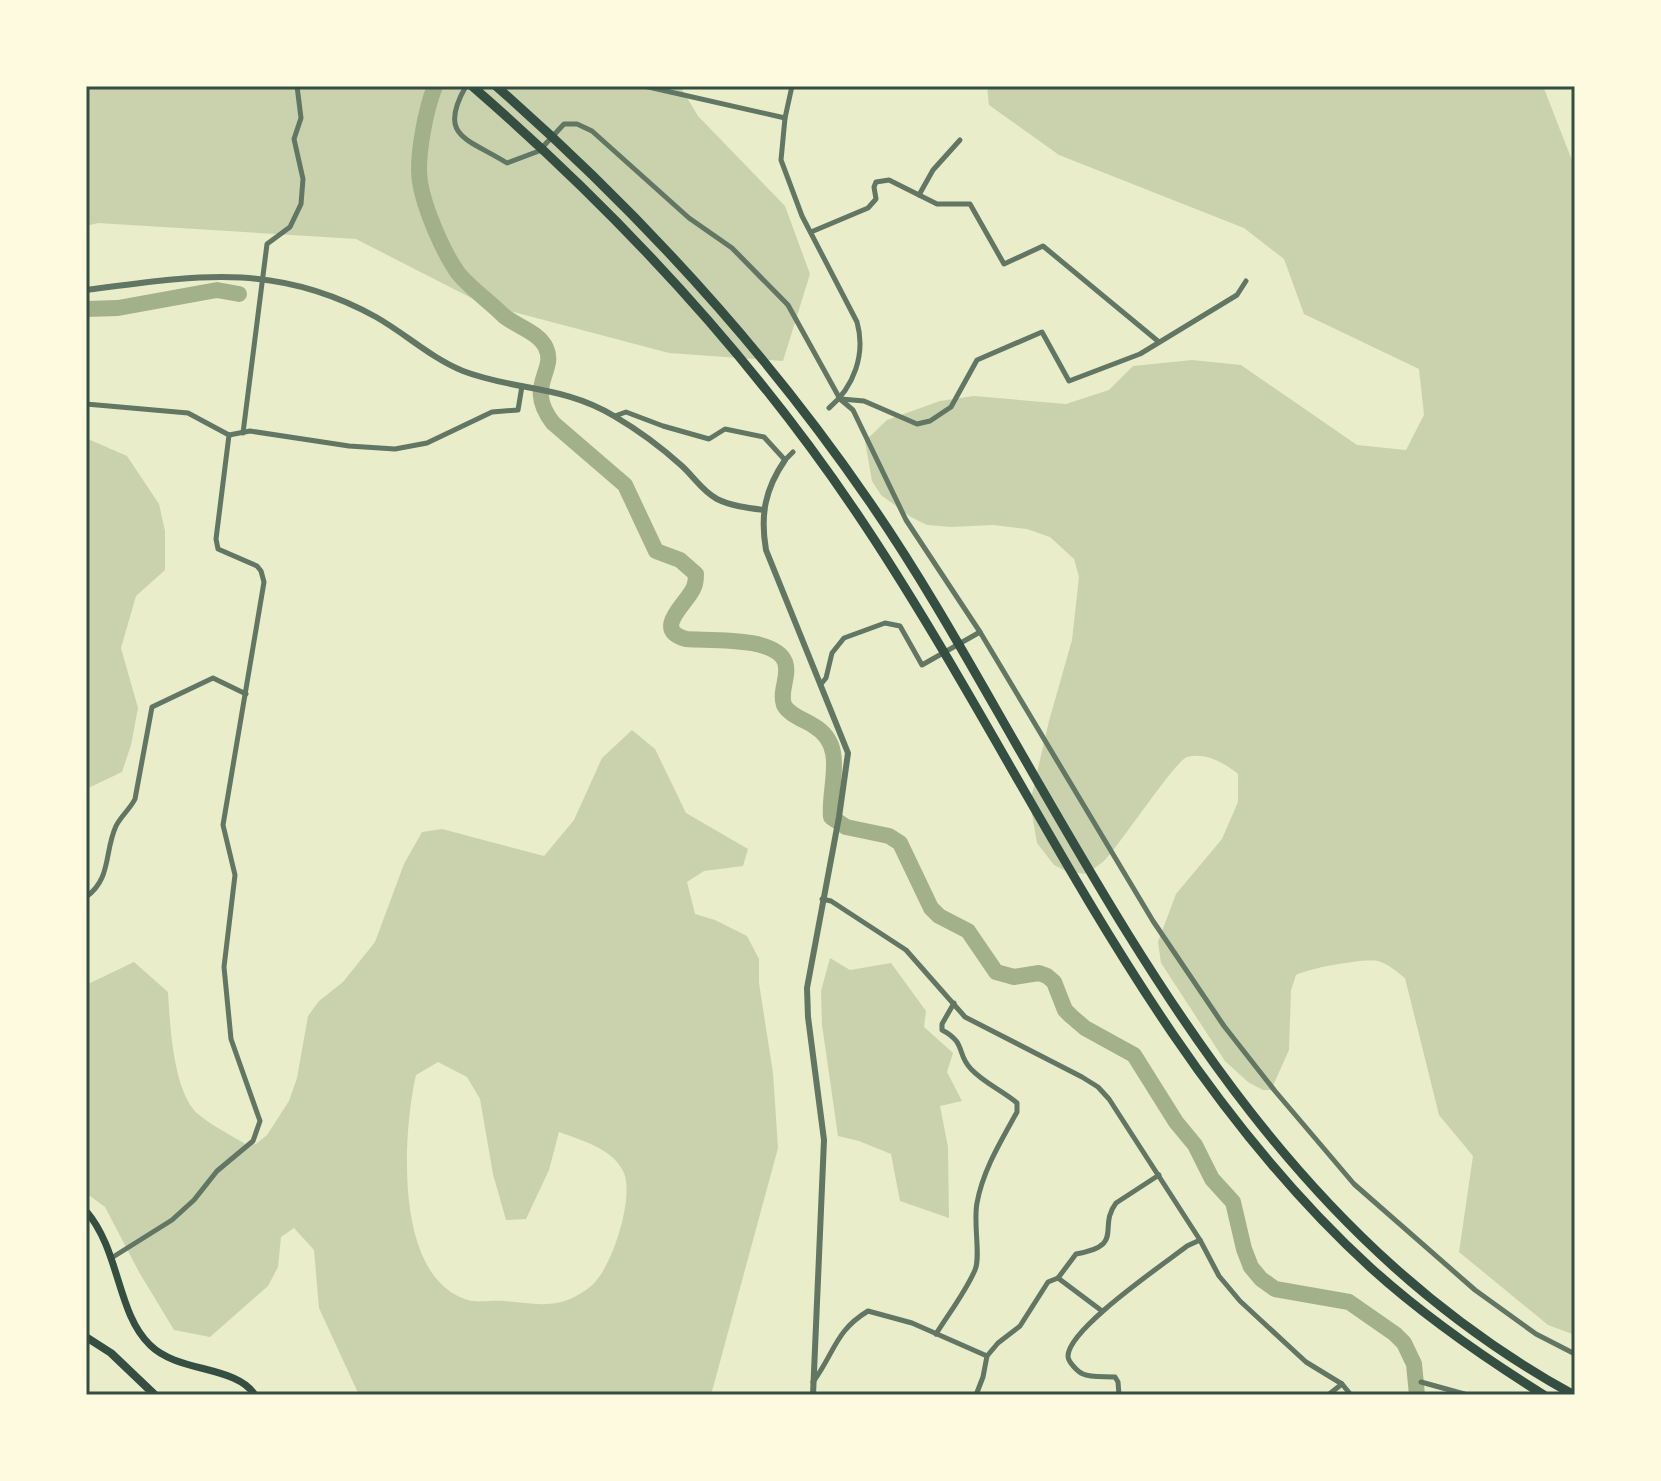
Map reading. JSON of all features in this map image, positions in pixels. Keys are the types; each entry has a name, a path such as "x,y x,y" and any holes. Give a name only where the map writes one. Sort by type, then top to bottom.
{"highway":[{"path":"472,86 552,156 604,207 690,298 774,401 856,512 953,666 1123,956 1193,1061 1272,1165 1370,1267 1460,1340 1544,1395"},
{"path":"496,86 615,195 704,289 824,438 871,503 952,634 1136,949 1203,1050 1283,1155 1380,1257 1424,1294 1515,1360 1574,1395"}],"main road":[{"path":"86,1211 99,1227 113,1257 134,1324 149,1345 188,1366 243,1382 255,1395"},
{"path":"86,1337 111,1353 155,1395"}],"street":[{"path":"243,433 267,244 290,227 301,204 303,179 294,139 301,118 297,86"},
{"path":"466,86 455,106 452,120 457,132 507,163 539,151 564,124 577,124 592,131 689,218 732,248 788,305 840,399 853,410 906,520 1162,934 1224,1026 1354,1184 1475,1290 1536,1334 1575,1354"},
{"path":"644,86 785,118"},
{"path":"792,86 781,160 811,232 861,334 858,364 840,399 829,408"},
{"path":"919,195 933,170 960,140"},
{"path":"811,232 868,208 876,199 874,187 882,180 889,180 937,204 970,204 1004,264 1043,246 1159,342"},
{"path":"86,290 219,275 264,278 313,290 365,312 459,369 504,384 548,389 594,405 654,443 685,469 704,491 730,505 764,510"},
{"path":"840,399 864,401 917,424 930,421 951,407 977,360 1042,332 1069,381 1140,354 1237,295 1246,281"},
{"path":"86,404 188,413 229,435 250,431 349,446 410,448 492,412 518,410 522,386"},
{"path":"615,416 626,412 709,439 725,429 764,437 785,460"},
{"path":"113,1257 172,1220 194,1200 217,1171 253,1141 260,1121 231,1039 224,967 235,875 223,825 264,582 257,566 218,549 217,526 229,435"},
{"path":"793,452 766,492 763,530 766,550 848,753 807,988 824,1140 813,1395"},
{"path":"821,684 826,678 832,653 844,638 885,623 900,626 922,665 978,633"},
{"path":"86,897 97,889 105,874 118,821 128,812 135,799 152,707 213,678 246,694"},
{"path":"822,899 831,901 896,942 965,1017 1098,1087 1159,1175 1219,1276 1240,1301 1306,1362 1342,1384 1351,1395"},
{"path":"936,1334 976,1268 978,1255 974,1238 977,1200 988,1167 1017,1112 1017,1103 972,1071 960,1043 942,1030 942,1024 954,1003"},
{"path":"976,1395 987,1356 1020,1326 1048,1282 1058,1278 1076,1254 1095,1251 1106,1241 1111,1209 1159,1175"},
{"path":"1119,1395 1115,1377 1085,1375 1069,1362 1068,1356 1077,1336 1102,1311 1187,1246 1200,1240"},
{"path":"1058,1278 1102,1311"},
{"path":"813,1382 843,1330 868,1311 912,1323 987,1356"},
{"path":"1421,1382 1468,1395"},
{"path":"1328,1395 1342,1384"}],"green space":[{"path":"86,86 680,86 698,116 785,206 810,274 783,361 669,353 483,304 356,239 98,223 86,226"},
{"path":"987,86 1543,86 1575,168 1575,1335 1548,1325 1459,1252 1473,1156 1439,1115 1405,978 1385,964 1371,960 1296,975 1291,990 1289,1050 1271,1090 1263,1090 1248,1082 1225,1061 1161,963 1158,942 1176,894 1222,839 1238,802 1238,774 1214,760 1201,756 1187,757 1172,772 1106,859 1086,874 1066,871 1054,865 1037,843 1030,803 1072,640 1079,577 1074,559 1050,537 1027,529 993,525 927,525 911,517 881,495 872,481 865,441 887,420 940,401 974,396 1066,404 1109,390 1133,366 1192,360 1241,365 1357,445 1406,450 1424,415 1419,369 1304,314 1284,259 1244,228 1059,155 989,105"},
{"path":"88,439 127,456 159,504 165,531 165,570 136,596 121,648 138,708 122,772 86,789"},
{"path":"632,730 655,749 686,813 748,849 743,866 704,871 687,882 695,914 747,936 759,959 759,983 773,1073 778,1148 711,1395 359,1395 319,1308 314,1250 294,1228 281,1237 278,1267 268,1286 210,1337 174,1330 105,1207 86,1193 86,985 134,962 168,992 174,1057 190,1104 215,1126 247,1145 256,1144 267,1135 289,1101 297,1078 308,1016 319,1001 343,982 375,942 404,864 422,832 442,829 544,856 574,820 602,758","holes":["438,1062 467,1077 480,1099 493,1174 506,1220 526,1219 549,1170 559,1132 605,1152 624,1173 626,1198 615,1246 595,1282 576,1296 550,1304 472,1301 444,1286 426,1264 415,1234 407,1166 411,1100 416,1075"]},
{"path":"830,958 850,970 891,963 926,1011 924,1027 953,1053 947,1072 962,1101 940,1106 948,1147 949,1218 900,1201 891,1154 838,1136 822,1025 821,991"}],"waterway":[{"path":"435,86 428,107 419,160 422,193 435,229 463,279 503,315 543,342 548,364 541,399 553,423 625,485 656,551 680,560 696,574 694,587 672,622 676,635 686,639 755,644 779,654 786,667 783,694 786,709 814,726 831,744 834,755 831,817 846,827 889,836 900,843 931,908 939,916 968,931 996,972 1014,977 1039,973 1047,976 1054,982 1065,1010 1071,1016 1085,1028 1134,1055 1176,1122 1195,1145 1212,1179 1233,1202 1251,1267 1275,1289 1349,1302 1395,1334 1404,1343 1414,1364 1417,1395"},
{"path":"86,309 118,308 217,290 239,294"}]}
